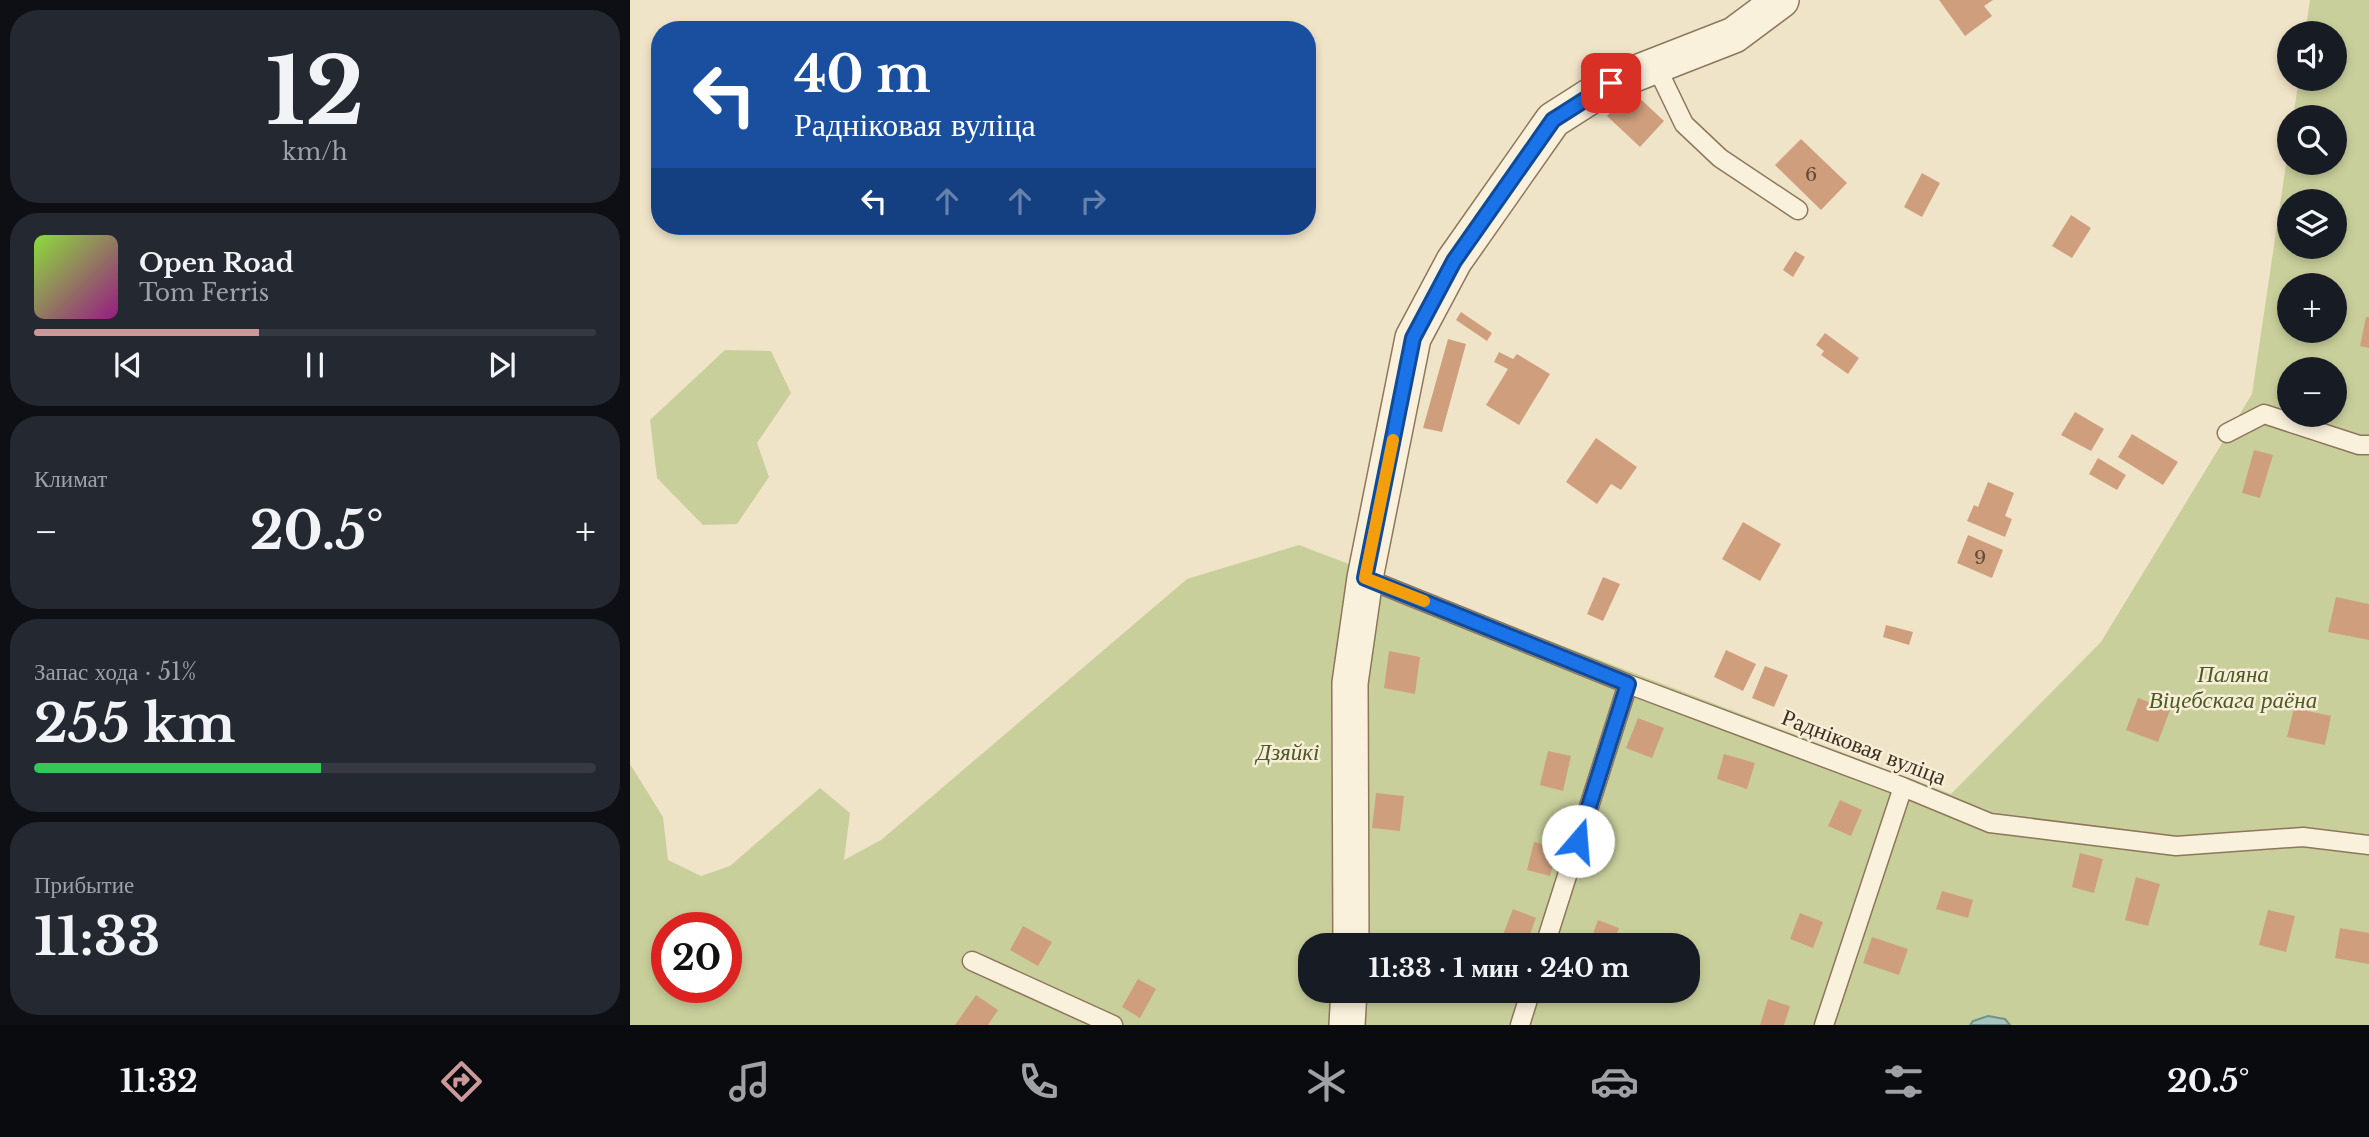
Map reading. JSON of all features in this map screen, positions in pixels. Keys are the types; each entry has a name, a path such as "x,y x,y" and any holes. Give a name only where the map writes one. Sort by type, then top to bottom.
{"street":[{"path":"1351,933 1350,684 1365,578 1413,338 1454,261 1553,120 1611,83 1734,35 1781,0"},
{"path":"1347,1025 1348,1003"}],"lane":[{"path":"1656,66 1685,124 1720,158 1798,210"},
{"path":"2227,433 2264,414 2359,445 2369,445"},
{"name":"Радніковая вуліца","path":"1365,578 1628,684 1903,787 1990,823 2176,846 2302,837 2369,845"},
{"path":"1549,933 1628,684"},
{"path":"1824,1025 1903,787"},
{"path":"972,961 1113,1025"},
{"path":"1520,1025 1527,1003"}],"green space":[{"name":"Дзяйкі","path":"2310,0 2369,0 2369,1025 630,1025 630,764 663,817 668,860 701,876 730,866 820,788 850,813 844,860 881,840 1187,579 1299,545 1951,794 2101,642 2252,394 2277,225 2277,259 2347,259 2347,189 2282,189 2284,175 2347,175 2347,105 2295,105 2297,91 2347,91 2347,21 2307,21"},
{"path":"725,350 771,351 791,393 757,443 769,477 737,524 703,525 657,478 650,420"}],"water":[{"path":"1988,1016 2005,1019 2010,1025 1970,1025 1973,1021"}],"building":[{"path":"1939,0 1993,0 1984,6 1992,16 1965,36"},
{"path":"1631,90 1664,121 1640,147 1607,116"},
{"path":"1801,139 1847,183 1821,210 1775,165"},
{"path":"1922,173 1940,183 1922,217 1904,207"},
{"path":"2071,215 2091,228 2072,258 2052,246"},
{"path":"1795,251 1805,257 1793,277 1783,270"},
{"path":"1461,312 1492,333 1487,341 1456,320"},
{"path":"2366,317 2369,317 2369,348 2360,346"},
{"path":"1825,333 1859,358 1848,374 1821,355 1824,351 1816,345"},
{"path":"1448,339 1466,344 1442,432 1423,428"},
{"path":"1499,352 1513,359 1517,354 1550,374 1519,425 1486,405 1508,369 1494,362"},
{"path":"2075,412 2104,429 2091,451 2061,435"},
{"path":"2132,434 2178,462 2163,485 2118,457"},
{"path":"1596,438 1637,467 1621,490 1611,484 1597,504 1566,482"},
{"path":"2254,450 2273,455 2260,498 2242,493"},
{"path":"2098,458 2126,475 2117,490 2089,474"},
{"path":"1988,482 2014,493 2005,516 2012,519 2005,537 1967,521 1974,505 1978,507"},
{"path":"1743,522 1781,544 1760,581 1722,559"},
{"path":"1968,535 2003,550 1992,578 1957,563"},
{"path":"1603,577 1620,584 1603,621 1587,614"},
{"path":"2336,597 2369,604 2369,640 2328,632"},
{"path":"1886,625 1913,632 1909,645 1883,637"},
{"path":"1726,650 1756,664 1743,691 1714,677"},
{"path":"1389,651 1420,657 1415,694 1384,688"},
{"path":"1765,666 1788,675 1774,707 1752,698"},
{"path":"2138,698 2170,710 2158,742 2126,730"},
{"path":"2294,708 2331,716 2325,745 2287,737"},
{"path":"1638,718 1664,728 1652,758 1626,748"},
{"path":"1548,751 1571,756 1563,791 1540,785"},
{"path":"1724,754 1755,763 1747,789 1717,779"},
{"path":"1376,793 1404,796 1400,831 1372,828"},
{"path":"1840,800 1862,810 1851,836 1828,826"},
{"path":"1534,842 1557,848 1550,876 1527,870"},
{"path":"2080,853 2103,859 2094,893 2072,887"},
{"path":"2136,877 2160,884 2148,926 2125,920"},
{"path":"1942,891 1973,900 1968,918 1936,909"},
{"path":"1513,909 1536,918 1530,933 1504,933"},
{"path":"2268,910 2295,916 2286,952 2259,945"},
{"path":"1800,913 1823,922 1813,948 1790,939"},
{"path":"1598,920 1619,928 1617,933 1593,933"},
{"path":"1023,926 1052,942 1038,966 1010,950"},
{"path":"2340,928 2369,933 2369,964 2335,958"},
{"path":"1872,937 1908,949 1899,975 1863,963"},
{"path":"1138,979 1156,989 1140,1018 1122,1007"},
{"path":"976,995 998,1010 988,1025 955,1025"},
{"path":"1768,999 1790,1006 1784,1025 1760,1025"}],"slow traffic":[{"path":"1393,440 1365,578 1424,601"}],"route":[{"path":"1578,841 1628,684 1365,578 1413,338 1454,261 1553,120 1611,83"}],"park label":[{"name":"Паляна Віцебскага раёна","path":"2233,687"}]}
